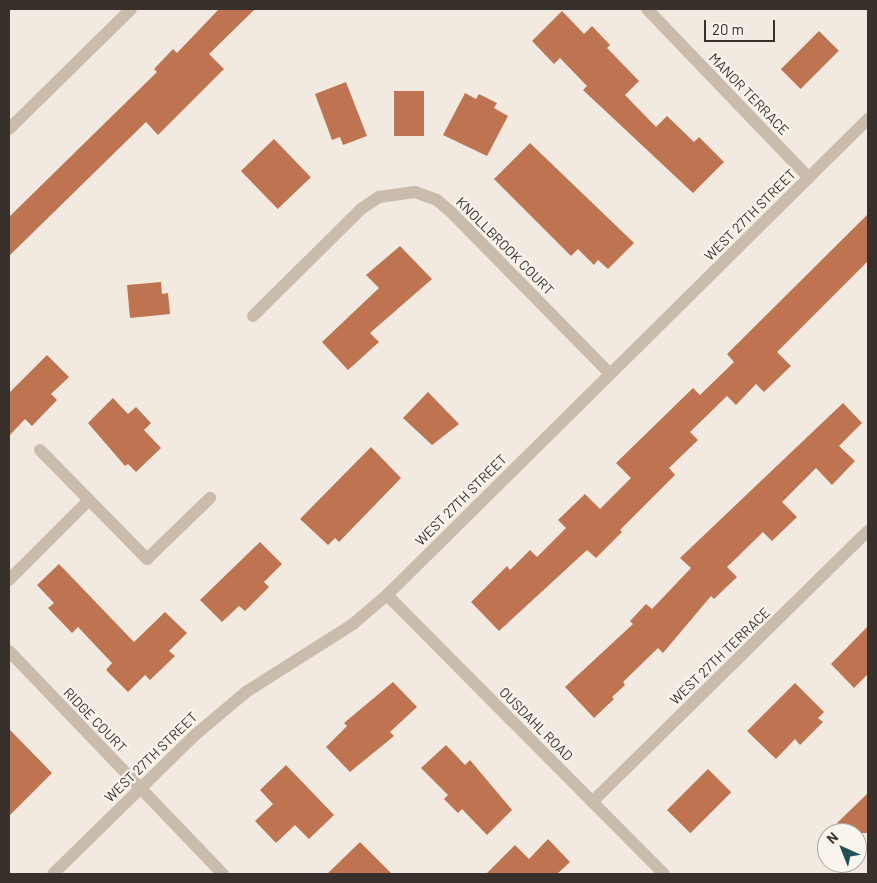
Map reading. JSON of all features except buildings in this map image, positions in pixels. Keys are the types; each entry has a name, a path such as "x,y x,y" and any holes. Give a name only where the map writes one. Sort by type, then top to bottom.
{"street":[{"path":"9,129 131,9"},
{"name":"MANOR TERRACE","path":"647,9 809,178"},
{"name":"WEST 27TH STREET","path":"53,874 140,788 246,692 353,624 387,595 868,119"},
{"name":"KNOLLBROOK COURT","path":"253,316 361,209 387,195 415,192 437,200 451,212 610,374"},
{"path":"40,450 147,560 210,498"},
{"path":"9,580 89,500"},
{"name":"WEST 27TH TERRACE","path":"592,802 868,531"},
{"name":"OUSDAHL ROAD","path":"387,595 664,874"},
{"name":"RIDGE COURT","path":"9,651 223,874"}]}
